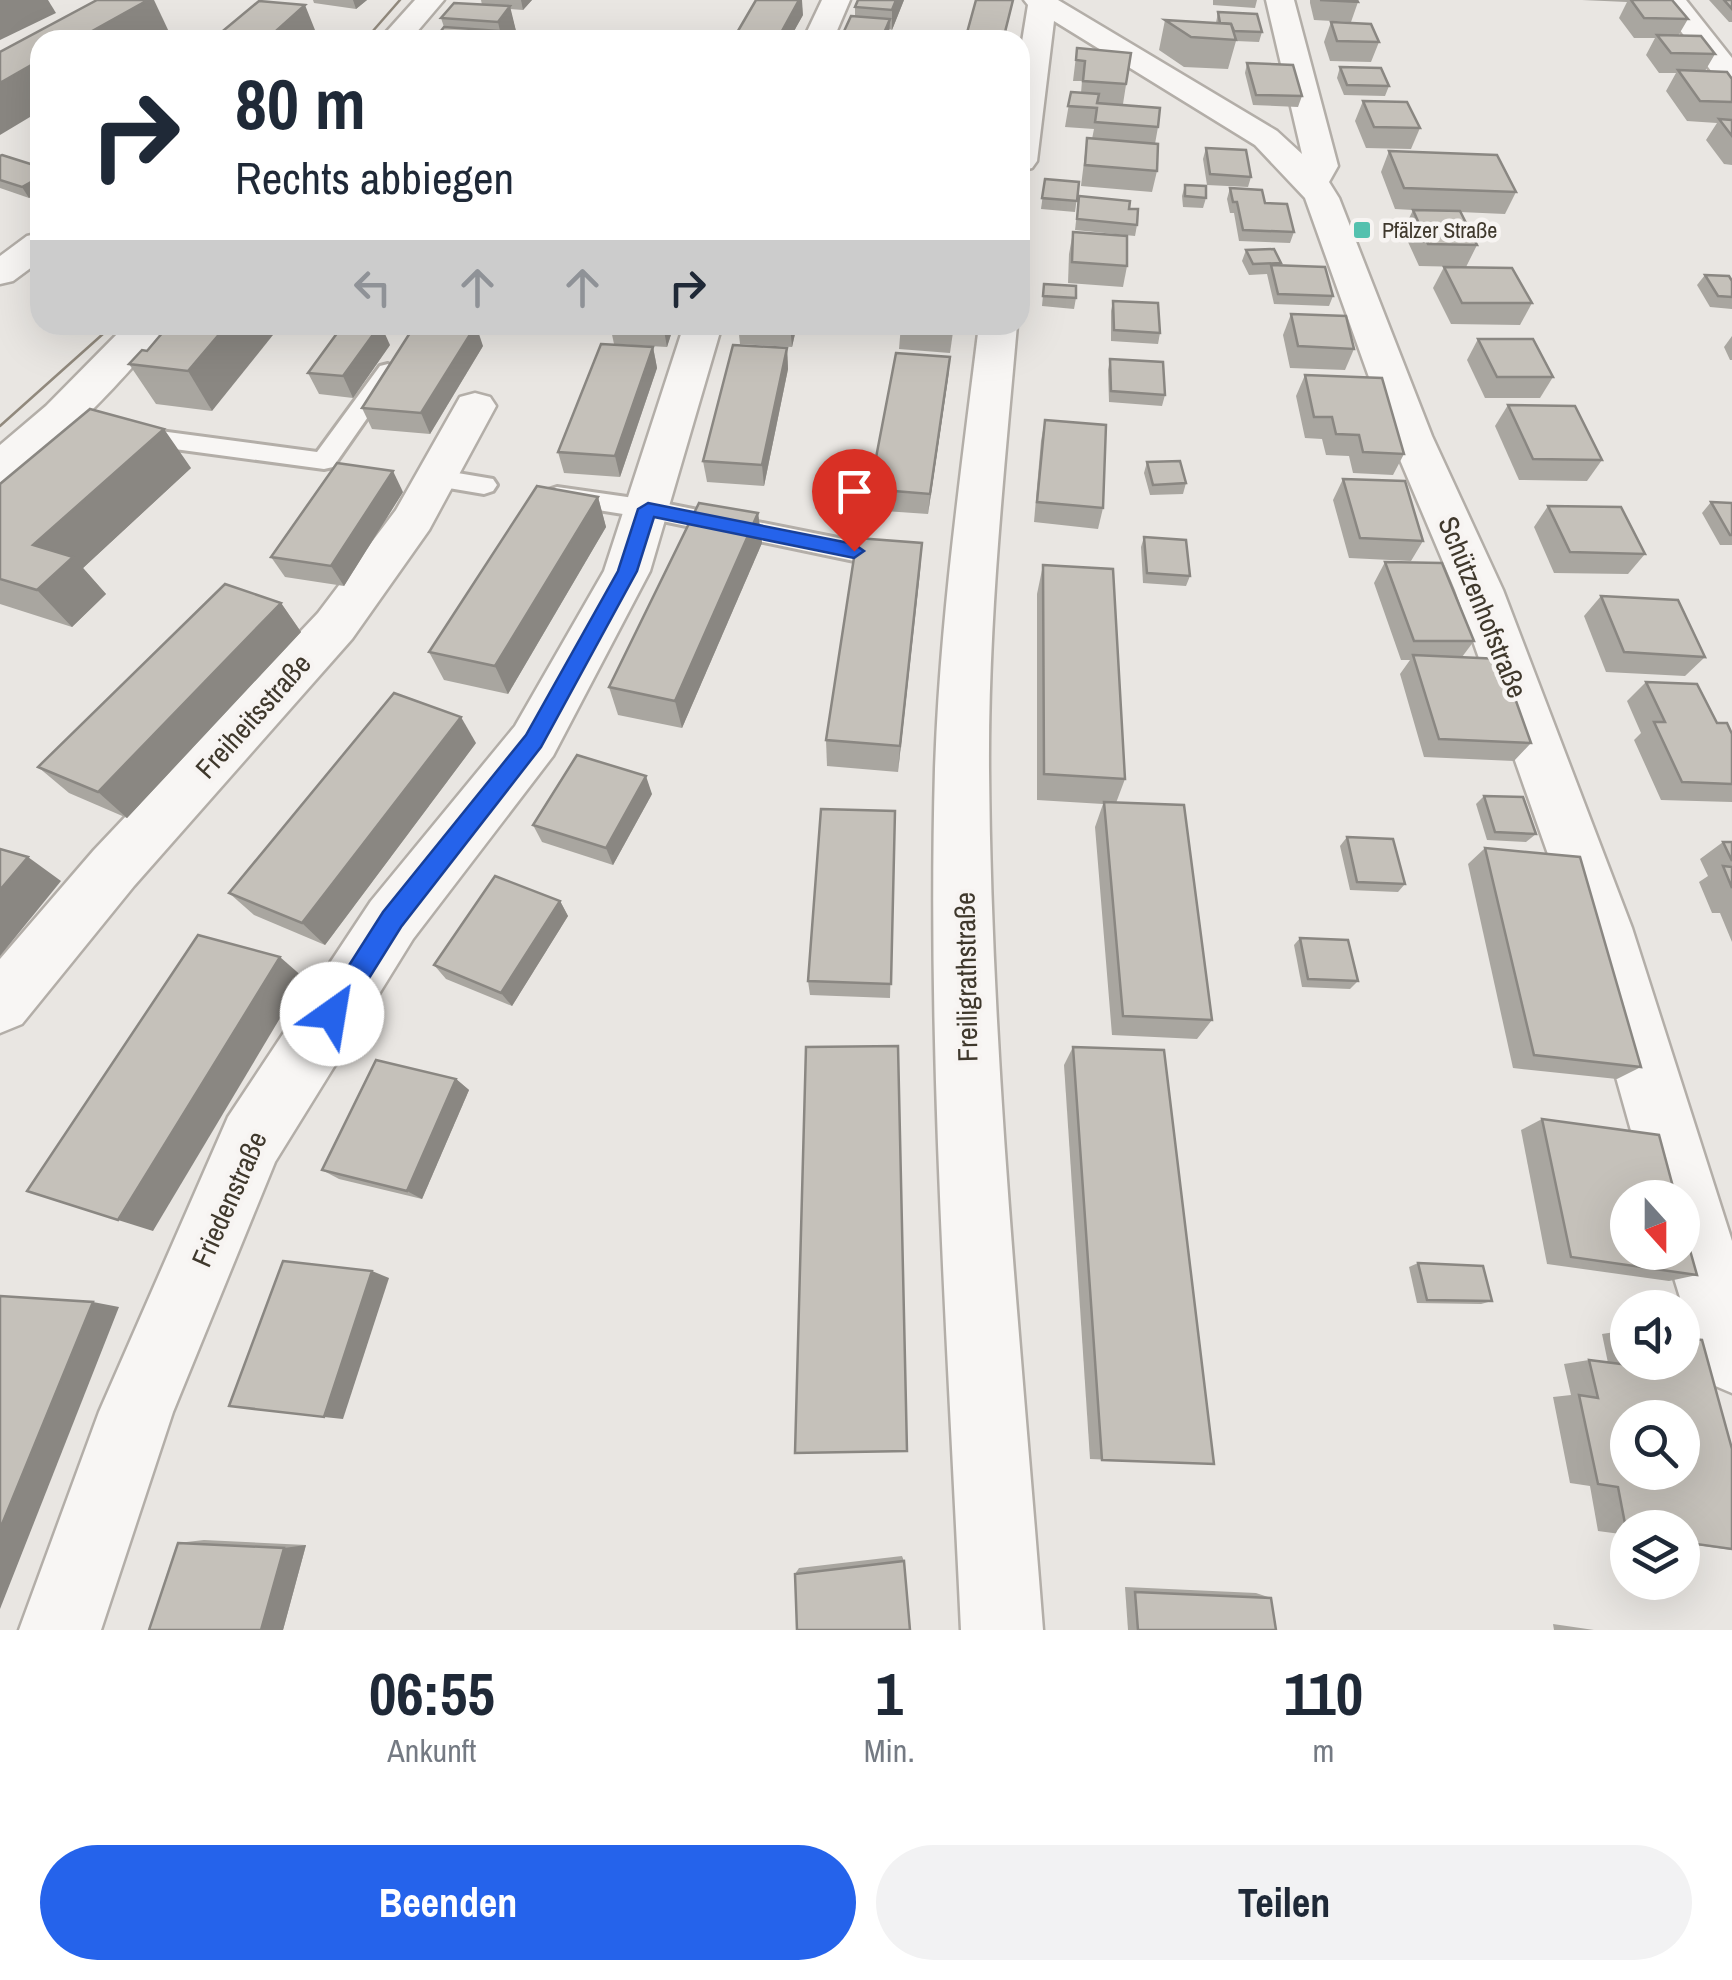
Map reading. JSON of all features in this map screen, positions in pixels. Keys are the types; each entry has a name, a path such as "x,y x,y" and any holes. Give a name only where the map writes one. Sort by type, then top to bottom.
{"street":[{"path":"403,30 430,0"},
{"path":"822,30 836,0"},
{"path":"1280,0 1315,130 1321,166 1312,182"},
{"path":"1671,0 1732,78"},
{"path":"1030,81 1040,1"},
{"name":"Schützenhofstraße","path":"1040,1 1266,138 1312,182 1335,228 1411,436 1479,590 1603,928 1732,1356"},
{"path":"0,273 30,236"},
{"path":"0,468 66,426 140,335"},
{"name":"Friedenstraße","path":"60,1630 136,1412 251,1140 392,920 534,741 627,571 700,335"},
{"name":"Freiligrathstraße","path":"997,335 972,576 962,768 967,1056 1002,1630"},
{"name":"Freiheitsstraße","path":"0,1004 114,868 334,626 413,519 474,406"}],"lane":[{"path":"324,461 398,356"},
{"path":"112,432 354,466"},
{"path":"434,478 484,485"},
{"path":"553,495 648,509 888,558"}],"building":[{"path":"97,0 148,0 94,30 41,30"},
{"path":"756,0 799,0 782,30 738,30"},
{"path":"858,0 896,0 892,10 855,7"},
{"path":"976,0 1013,0 1006,30 968,30"},
{"path":"1631,0 1672,0 1688,19 1644,18"},
{"path":"259,1 305,5 277,30 224,30"},
{"path":"454,3 510,6 498,22 441,18"},
{"path":"1218,12 1257,14 1262,32 1234,31 1231,24 1220,23"},
{"path":"851,16 890,19 885,30 845,30"},
{"path":"1165,20 1231,24 1236,40 1191,37"},
{"path":"1331,22 1371,24 1379,42 1337,41"},
{"path":"444,27 486,30 442,30"},
{"path":"1657,35 1701,36 1715,54 1671,53"},
{"path":"30,36 30,66 0,83 0,52"},
{"path":"1077,48 1131,53 1126,84 1083,81 1085,61 1076,60"},
{"path":"1247,63 1293,65 1302,96 1256,95"},
{"path":"1340,67 1381,68 1389,86 1347,85"},
{"path":"1678,70 1727,72 1732,79 1732,102 1700,101"},
{"path":"1071,92 1099,94 1097,103 1160,108 1158,127 1095,122 1097,108 1068,106"},
{"path":"1363,101 1407,102 1420,128 1374,127"},
{"path":"1719,119 1732,120 1732,136"},
{"path":"1087,138 1158,144 1157,171 1085,165"},
{"path":"1206,148 1246,150 1251,177 1210,174"},
{"path":"1389,151 1497,155 1516,192 1404,188"},
{"path":"0,156 30,164 30,183 22,187 0,180"},
{"path":"1045,179 1079,182 1077,201 1042,198"},
{"path":"1185,185 1206,186 1206,198 1185,196"},
{"path":"1230,188 1262,190 1265,203 1287,204 1294,232 1243,230"},
{"path":"1079,196 1130,201 1129,209 1138,209 1137,225 1077,219"},
{"path":"1413,210 1460,211 1477,245 1428,244"},
{"path":"1073,232 1127,236 1127,266 1072,262"},
{"path":"1274,249 1281,263 1253,264 1246,250"},
{"path":"1271,265 1325,267 1333,296 1278,294"},
{"path":"1444,267 1512,268 1532,303 1462,303"},
{"path":"1705,275 1729,276 1732,297 1718,296"},
{"path":"1044,284 1076,286 1076,298 1043,296"},
{"path":"1113,301 1158,303 1160,333 1114,330"},
{"path":"1291,314 1346,316 1354,349 1298,346"},
{"path":"161,335 219,335 188,371 129,364 142,350 147,351"},
{"path":"336,335 373,335 343,376 308,373"},
{"path":"409,335 470,335 421,413 362,408"},
{"path":"1478,339 1533,339 1553,377 1497,377"},
{"path":"601,344 653,347 615,456 558,452"},
{"path":"733,345 787,348 762,465 703,461"},
{"path":"896,353 950,357 930,494 870,489"},
{"path":"1110,359 1163,362 1165,395 1111,391"},
{"path":"1305,375 1382,378 1404,454 1363,452 1359,435 1336,434 1332,417 1314,417"},
{"path":"1508,405 1575,406 1602,460 1533,459"},
{"path":"90,409 164,429 33,545 73,557 37,590 0,579 0,484"},
{"path":"1045,420 1106,425 1103,508 1037,502"},
{"path":"1180,461 1186,483 1153,485 1147,462"},
{"path":"337,463 393,471 331,566 271,557"},
{"path":"1343,479 1405,481 1423,541 1360,538"},
{"path":"537,486 598,497 495,666 429,652"},
{"path":"1711,502 1732,503 1732,535 1730,535"},
{"path":"699,503 758,513 675,701 609,687"},
{"path":"1548,506 1621,507 1645,554 1570,552"},
{"path":"1144,537 1186,540 1190,576 1147,573"},
{"path":"857,538 922,543 900,746 826,740"},
{"path":"1385,562 1442,563 1474,641 1414,641"},
{"path":"1043,565 1113,569 1125,779 1044,774"},
{"path":"225,584 281,603 98,792 38,767"},
{"path":"1601,596 1678,600 1705,657 1624,652"},
{"path":"1413,655 1501,659 1531,743 1439,739"},
{"path":"1646,682 1697,684 1717,723 1727,723 1732,734 1732,784 1682,782 1654,722 1665,722"},
{"path":"394,693 461,717 302,923 229,893"},
{"path":"577,755 646,776 606,848 533,825"},
{"path":"1484,796 1523,797 1536,834 1495,832"},
{"path":"1104,802 1184,805 1212,1020 1123,1016"},
{"path":"821,809 895,811 891,984 808,981"},
{"path":"1347,837 1393,839 1405,884 1357,882"},
{"path":"1723,842 1732,842 1732,861"},
{"path":"1485,848 1580,857 1641,1067 1534,1055"},
{"path":"0,849 28,857 0,890"},
{"path":"1723,866 1732,867 1732,888"},
{"path":"495,876 560,901 501,993 434,965"},
{"path":"198,935 280,957 118,1220 27,1191"},
{"path":"1300,938 1348,940 1358,981 1308,979"},
{"path":"898,1046 907,1451 795,1453 806,1047"},
{"path":"1073,1047 1164,1050 1214,1464 1102,1460"},
{"path":"376,1060 456,1079 407,1191 322,1170"},
{"path":"1542,1119 1659,1135 1671,1180 1610,1180 1610,1263 1571,1257"},
{"path":"283,1261 372,1271 324,1417 229,1406"},
{"path":"1418,1263 1483,1266 1492,1301 1427,1300"},
{"path":"1662,1270 1696,1270 1697,1275"},
{"path":"0,1296 93,1302 0,1529"},
{"path":"1702,1340 1732,1449 1732,1549 1700,1545 1700,1510 1622,1510 1619,1490 1700,1490 1700,1400 1610,1400 1610,1486 1598,1484 1579,1395 1598,1398 1589,1360 1610,1363 1610,1380 1700,1380"},
{"path":"178,1543 284,1548 261,1630 149,1630"},
{"path":"904,1561 910,1630 797,1630 795,1574"},
{"path":"1135,1592 1271,1598 1276,1630 1138,1630"}],"tram line":[{"path":"374,30 400,0"},
{"path":"0,426 102,335"}],"place":[{"name":"Pfälzer Straße","path":"1362,230"}],"route":[{"path":"332,1014 392,920 534,741 627,571 648,509 854,551"}]}
